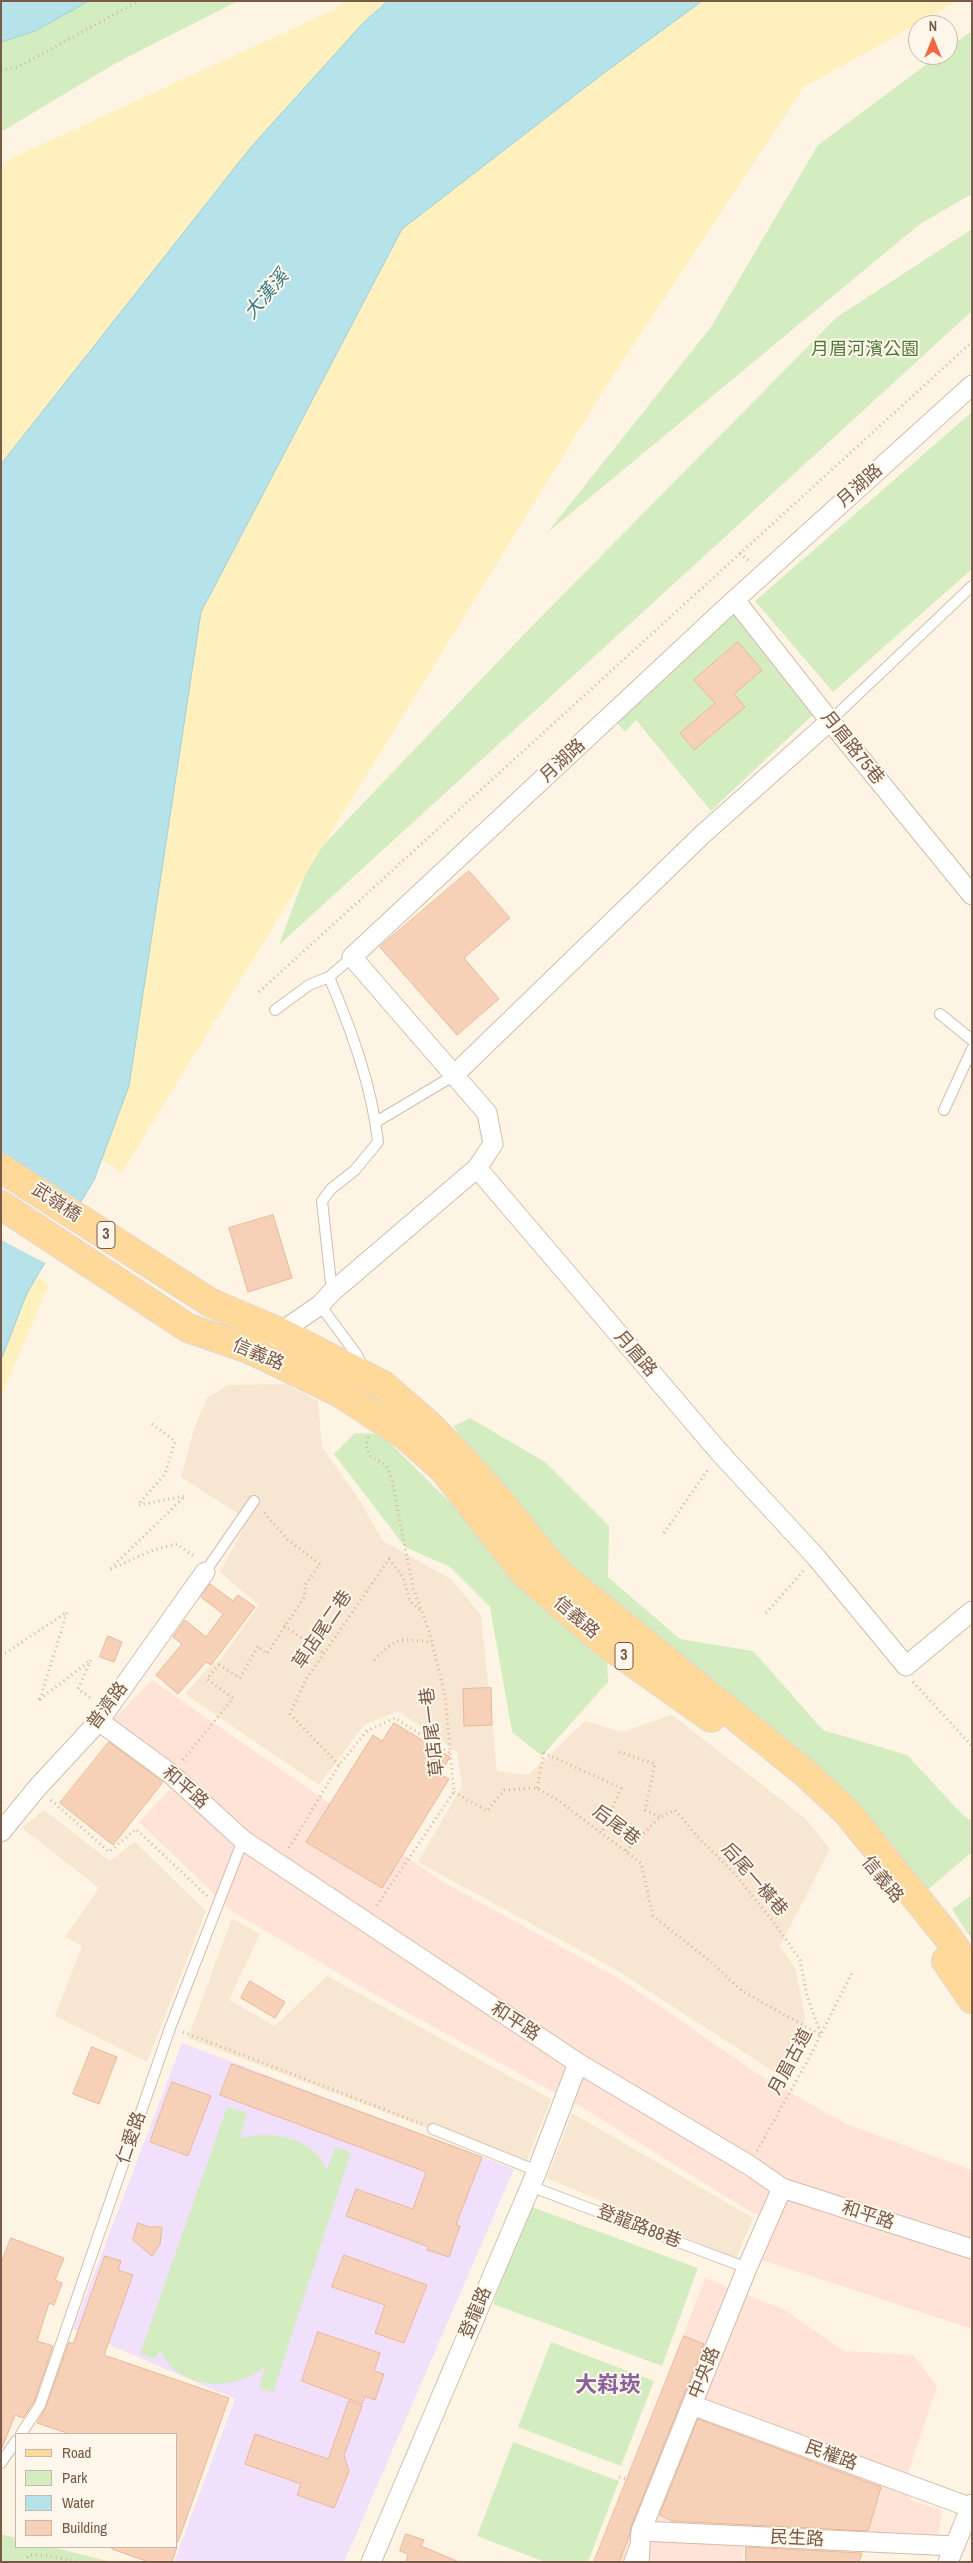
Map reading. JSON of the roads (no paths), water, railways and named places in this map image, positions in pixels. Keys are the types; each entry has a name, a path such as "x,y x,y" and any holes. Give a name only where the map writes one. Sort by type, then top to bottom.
{"main road":[{"name":"武嶺橋","path":"1,1168 211,1303"},
{"name":"武嶺橋","path":"1,1205 188,1328"},
{"name":"信義路","path":"211,1303 282,1333 383,1385 404,1403 464,1461 503,1505 556,1571 804,1772 847,1812 947,1936 972,1973"},
{"name":"信義路","path":"188,1328 249,1349 340,1393 406,1436 444,1470 523,1572 604,1642 767,1759 830,1815 937,1948 972,1999"}],"street":[{"name":"月湖路","path":"352,957 735,600 972,385"},
{"name":"月眉路75巷","path":"735,600 830,721 972,895"},
{"path":"453,1076 696,840 830,721"},
{"path":"249,1349 282,1333 326,1298 477,1168 493,1144 486,1113 352,957"},
{"name":"月眉路","path":"477,1168 720,1453 816,1557 906,1666 972,1611"},
{"name":"普濟路","path":"1,1832 37,1788 99,1721 206,1570"},
{"name":"和平路","path":"99,1721 171,1774 243,1840 578,2063 750,2164 782,2188 972,2249"},
{"name":"登龍路","path":"371,2562 534,2178 578,2063"},
{"name":"中央路","path":"639,2562 641,2532 747,2268 782,2188"},
{"name":"民權路","path":"692,2405 971,2507"},
{"path":"951,2554 971,2507"},
{"name":"民生路","path":"641,2532 951,2554"}],"lane":[{"path":"830,721 972,586"},
{"path":"275,1010 309,986 329,977 352,957"},
{"path":"329,977 342,1009 376,1122 378,1142 355,1170 331,1189 322,1201 326,1298 368,1378"},
{"path":"940,1014 972,1040"},
{"path":"944,1110 972,1049"},
{"path":"376,1122 453,1076"},
{"path":"206,1570 254,1501"},
{"name":"仁愛路","path":"22,2433 40,2405 170,2028 243,1840"},
{"name":"登龍路88巷","path":"433,2129 534,2178 747,2268"},
{"path":"1,2464 15,2443"},
{"path":"629,2562 641,2532"}],"water":[{"path":"1,1 89,1 35,31 1,42"},
{"name":"大漢溪","path":"388,1 702,1 604,73 402,229 201,612 129,1086 94,1180 27,1293 1,1360 1,464 251,147 363,23"}],"district":[{"name":"大嵙崁","path":"608,2386"}],"park label":[{"name":"月眉河濱公園","path":"865,350"}]}
